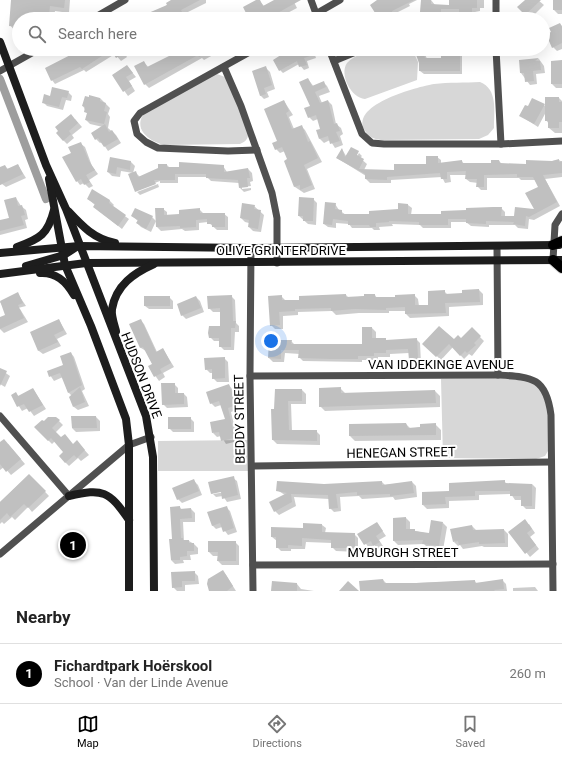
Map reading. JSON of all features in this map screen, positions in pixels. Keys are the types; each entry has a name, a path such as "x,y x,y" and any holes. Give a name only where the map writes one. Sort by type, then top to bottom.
{"main road":[{"path":"558,260 562,268"}],"street":[{"path":"104,12 125,0"},
{"path":"311,0 316,12"},
{"path":"323,12 340,0"},
{"path":"496,0 496,12"},
{"path":"0,42 46,164 66,209 83,228 98,238 107,242 133,247"},
{"path":"0,71 27,56"},
{"path":"243,56 140,113 134,121 135,129 146,142 165,149 228,151 257,150"},
{"path":"332,56 362,134 372,143 501,144 562,142"},
{"path":"334,61 346,56"},
{"path":"496,56 501,144"},
{"path":"224,67 241,106 275,207 277,218 277,263"},
{"path":"46,164 65,265 91,326 126,419 129,445 129,591"},
{"path":"2,252 34,242 45,233 51,223 54,208"},
{"name":"HUDSON DRIVE","path":"66,209 118,348 146,416 151,437 153,457 154,591"},
{"path":"558,260 559,243 555,225 562,214"},
{"name":"OLIVE GRINTER DRIVE","path":"2,252 63,251 79,246 251,248 497,246 559,243"},
{"path":"497,246 498,375"},
{"name":"BEDDY STREET","path":"251,248 250,376 253,591"},
{"path":"0,274 63,251"},
{"name":"OLIVE GRINTER DRIVE","path":"0,274 86,263 277,263 558,260"},
{"path":"118,348 112,310 116,296 124,282 139,270 158,262"},
{"path":"0,274 48,272 59,276 71,290 91,326"},
{"name":"VAN IDDEKINGE AVENUE","path":"250,376 498,375 530,378 543,388 550,406 551,415 553,591"},
{"path":"0,417 69,496"},
{"path":"0,554 129,445 151,437"},
{"name":"HENEGAN STREET","path":"252,466 551,462"},
{"path":"69,496 92,490 105,494 117,502 129,520"},
{"name":"MYBURGH STREET","path":"253,565 553,564"}],"shaded area":[{"path":"356,56 415,56 418,62 417,80 365,99 360,98 351,90 345,79 345,68 347,63"},
{"path":"217,74 225,77 249,131 248,137 244,142 240,144 164,145 152,140 144,133 140,123 145,112 209,76"},
{"path":"480,82 486,85 490,90 494,101 494,128 488,135 479,139 381,140 371,137 364,129 363,120 367,112 388,98 434,84"},
{"path":"519,378 539,387 546,401 548,409 548,451 545,456 536,459 443,458 441,379"},
{"path":"250,440 250,471 158,471 158,441"}],"building":[{"path":"11,0 65,0 64,8 50,6 49,12 12,12 12,26 9,26"},
{"path":"171,0 200,0 181,10 182,12 151,12 167,5 166,3"},
{"path":"256,0 260,0 263,6 274,0 301,0 279,12 246,12 243,7"},
{"path":"377,0 414,0 392,12 374,12 370,5"},
{"path":"421,0 431,0 431,4 449,5 449,0 477,0 477,8 472,8 472,12 459,12 459,9 441,9 441,12 420,12"},
{"path":"525,0 541,0 528,12 522,12 517,7"},
{"path":"553,0 562,0 562,10 553,10"},
{"path":"560,23 562,27 562,43 552,48 550,43 550,28"},
{"path":"68,56 102,56 82,69 80,67 51,81 45,68"},
{"path":"169,56 196,56 144,85 134,66 144,61 147,67"},
{"path":"279,56 310,56 304,58 307,65 299,67 297,61 279,71 273,60"},
{"path":"416,56 424,56 425,58 441,58 441,56 460,56 460,71 419,71 419,63"},
{"path":"539,58 535,61 540,61 541,70 533,71 534,81 525,82 524,73 520,73 519,60"},
{"path":"562,60 562,84 551,84 551,61"},
{"path":"127,65 133,73 126,77 132,86 123,92 112,75"},
{"path":"266,66 272,85 264,88 266,94 260,96 252,71"},
{"path":"308,78 312,86 324,81 326,87 315,92 320,103 328,100 334,124 337,123 340,131 336,132 340,141 330,144 328,136 319,139 316,130 320,129 316,115 308,118 304,108 310,106 299,82"},
{"path":"52,87 69,91 67,98 62,97 59,107 42,103 44,94 50,96"},
{"path":"89,95 100,98 100,101 106,103 104,111 107,112 104,124 85,120 87,113 84,112 85,107 82,106 85,96 89,97"},
{"path":"545,97 559,97 559,102 562,102 562,122 559,122 559,128 548,128 548,121 545,121"},
{"path":"532,98 545,104 534,124 519,116 525,105 528,106"},
{"path":"284,100 289,111 286,113 292,129 302,125 308,142 310,141 318,158 304,165 312,185 300,190 300,185 294,187 284,161 287,159 282,147 275,150 272,143 277,141 264,109"},
{"path":"71,114 78,123 69,131 71,134 63,141 56,133 58,131 55,127"},
{"path":"105,124 109,132 112,130 118,139 104,147 98,138 95,140 91,133"},
{"path":"81,142 89,161 95,170 86,175 90,182 84,185 81,179 76,182 62,157 71,153 68,147"},
{"path":"351,147 359,151 357,155 364,159 359,169 394,170 394,164 426,164 426,156 438,156 438,163 462,160 462,163 491,163 491,160 499,160 500,163 526,164 526,160 552,161 559,159 559,162 562,161 562,173 543,175 557,202 529,217 526,216 525,226 513,224 514,222 486,221 486,224 466,223 466,219 448,219 448,225 419,225 419,222 389,221 376,223 376,227 370,227 369,225 348,225 348,221 333,219 332,225 323,224 325,202 336,203 335,209 342,210 342,214 369,214 369,211 398,209 398,203 408,204 408,214 441,214 441,211 466,210 466,208 502,207 501,216 514,216 515,207 534,209 525,193 538,187 533,177 517,177 517,174 484,175 484,187 476,187 477,179 465,179 466,171 447,172 447,179 441,179 440,173 387,177 387,180 365,179 365,174 336,158 342,148 345,157"},
{"path":"110,157 131,161 130,170 117,167 116,174 107,172"},
{"path":"179,162 224,165 224,172 248,168 250,178 247,178 248,187 239,188 238,180 206,178 206,174 175,174 175,180 154,180 156,184 135,192 128,174 136,171 138,177 158,168 158,164 167,164 167,167 179,167"},
{"path":"18,164 23,174 0,185 0,167 5,165 7,169"},
{"path":"92,189 110,200 109,203 126,215 118,226 93,207 95,204 87,199"},
{"path":"16,197 18,206 22,205 25,215 21,216 24,225 0,231 0,220 9,218 4,200"},
{"path":"299,197 314,198 313,221 303,221 303,216 298,216"},
{"path":"242,203 255,205 254,209 261,210 258,229 248,227 249,220 240,218"},
{"path":"135,208 153,216 146,229 136,223 138,220 131,216"},
{"path":"155,208 164,208 164,215 179,214 179,210 200,208 200,213 225,213 225,227 212,227 212,224 207,224 207,219 196,220 196,227 156,227"},
{"path":"479,289 480,302 445,303 446,313 405,314 405,307 386,308 386,310 354,309 331,311 331,308 295,309 295,311 279,312 280,325 270,326 268,296 282,295 282,300 299,300 299,296 346,294 346,297 375,294 375,297 395,297 395,295 415,294 415,305 428,305 428,291 445,290 445,294 462,293 462,290"},
{"path":"18,292 23,303 18,305 24,318 0,329 0,317 5,315 0,301"},
{"path":"232,295 233,321 236,321 235,328 231,328 231,347 219,347 219,338 209,338 208,333 209,326 220,326 220,308 208,309 207,296"},
{"path":"144,296 170,296 170,306 144,306"},
{"path":"196,296 201,308 181,316 177,304"},
{"path":"59,319 64,330 54,335 58,342 38,351 30,332"},
{"path":"141,319 156,352 163,348 171,363 160,369 162,373 154,377 148,366 152,364 143,347 140,348 129,324"},
{"path":"439,326 454,339 458,335 461,338 472,327 481,336 474,343 476,345 467,353 465,351 460,356 449,344 436,357 422,344"},
{"path":"362,327 372,327 372,338 386,338 386,340 417,338 418,359 409,360 408,349 386,350 386,353 374,353 374,356 358,356 358,359 298,358 299,350 281,350 281,359 268,358 269,340 292,340 291,344 362,344"},
{"path":"71,352 82,385 68,393 60,373 49,377 47,371 63,365 60,356"},
{"path":"225,357 225,378 212,379 212,369 205,370 204,358"},
{"path":"0,368 7,371 0,386"},
{"path":"161,383 175,383 175,393 184,393 184,404 162,405"},
{"path":"229,384 236,405 228,408 235,438 221,441 219,432 212,433 210,422 225,419 219,401 210,404 206,392"},
{"path":"80,387 85,402 73,407 69,397"},
{"path":"341,387 341,393 435,390 436,403 319,407 319,388"},
{"path":"33,388 43,405 29,412 24,404 17,407 11,395 16,392 18,396"},
{"path":"275,389 302,389 302,401 288,401 289,430 317,430 317,441 272,440 271,409 274,409"},
{"path":"71,416 96,416 97,428 72,428"},
{"path":"48,417 56,417 60,420 52,428 61,437 65,434 73,444 77,440 85,450 77,458 74,455 65,463 59,456 63,452 51,438 48,441 34,427"},
{"path":"168,417 191,417 191,429 168,429"},
{"path":"406,423 408,428 420,427 420,424 436,423 436,435 349,436 349,424"},
{"path":"4,439 21,459 6,472 0,464 0,442"},
{"path":"29,474 46,491 28,508 24,504 10,517 7,513 0,520 0,502"},
{"path":"234,476 238,495 222,499 221,492 211,494 208,482"},
{"path":"194,479 199,491 177,500 172,488"},
{"path":"505,480 505,483 532,484 532,506 521,506 521,496 510,496 510,491 475,491 475,496 445,497 446,504 422,505 422,492 449,491 449,483"},
{"path":"277,481 324,484 382,481 382,485 412,481 414,493 390,496 390,494 357,495 357,492 336,494 338,508 329,509 328,495 291,494 292,502 274,512 269,502 287,493 276,491"},
{"path":"180,506 180,509 191,508 192,518 180,519 181,538 183,538 183,540 189,540 189,543 194,543 194,551 187,551 187,556 180,557 180,560 171,560 169,539 172,539 170,507"},
{"path":"227,506 234,528 223,532 220,523 212,526 207,512"},
{"path":"406,517 406,529 415,529 415,531 429,533 431,520 443,522 439,546 422,544 423,540 393,541 393,518"},
{"path":"525,519 532,529 527,533 536,545 525,554 508,532"},
{"path":"377,522 383,531 376,536 380,542 373,546 371,541 364,545 357,534"},
{"path":"303,523 322,524 322,532 355,533 355,548 331,548 331,540 302,538 302,546 288,545 288,548 276,548 276,537 271,537 271,527 303,528"},
{"path":"472,525 473,530 504,529 505,543 479,544 479,542 459,545 458,541 453,542 450,529"},
{"path":"208,541 236,541 236,561 217,561 218,552 208,552"},
{"path":"223,570 233,586 227,591 209,591 207,584 208,579"},
{"path":"195,571 195,581 182,581 182,587 172,588 171,572"},
{"path":"383,579 384,583 475,580 475,583 503,579 504,589 494,590 495,591 360,591 359,581"},
{"path":"272,581 297,583 297,591 271,591"},
{"path":"348,581 359,591 339,591"}],"waterway":[{"path":"0,79 46,199"}],"place":[{"name":"Fichardtpark Hoërskool","path":"73,545"}]}
